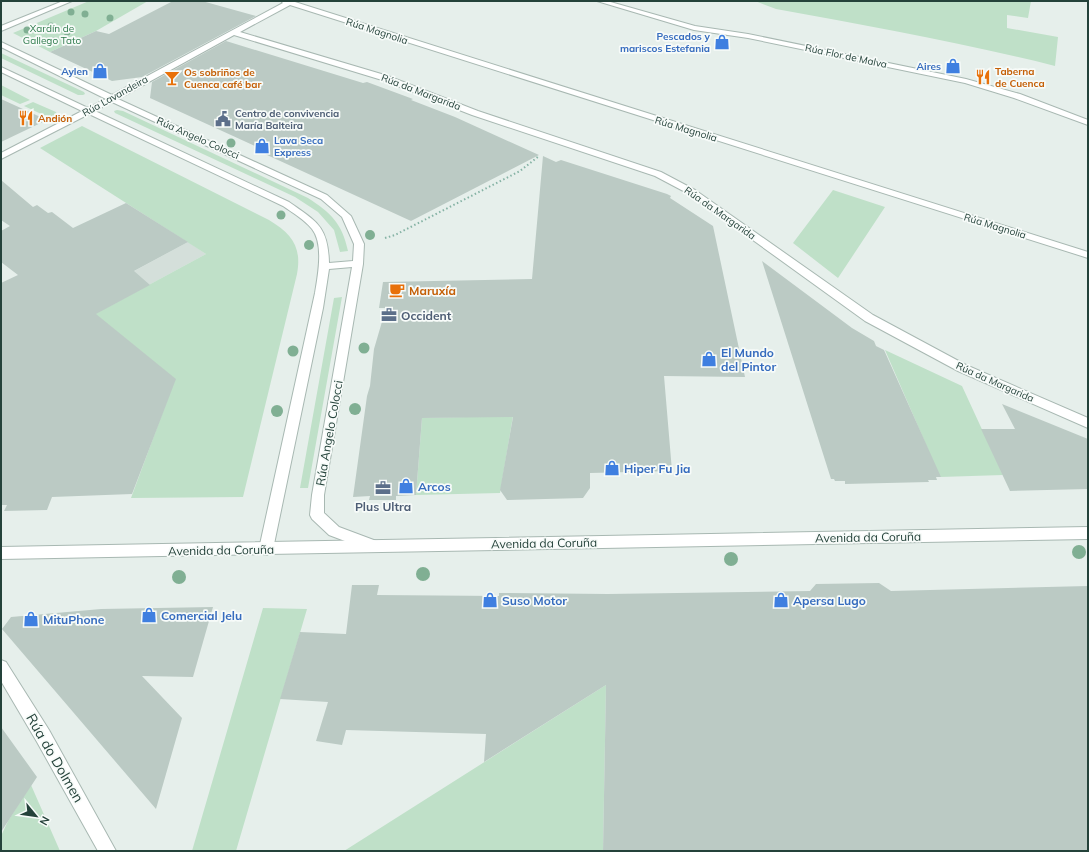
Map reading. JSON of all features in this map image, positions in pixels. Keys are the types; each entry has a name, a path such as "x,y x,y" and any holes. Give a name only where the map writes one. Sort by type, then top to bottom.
{"street":[{"path":"1,29 69,1"},
{"name":"Rúa Flor de Malva","path":"600,1 694,28 748,36 966,81 1017,96 1088,123"},
{"name":"Rúa Lavandeira","path":"1,156 88,112 288,2"},
{"name":"Rúa Magnolia","path":"288,2 1088,256"},
{"name":"Rúa da Margarida","path":"233,32 385,78 475,113 658,174 692,192 869,318 962,368 1088,423"},
{"name":"Rúa Angelo Colocci","path":"1,44 112,99 324,197 346,216 359,244 358,264 318,495 318,515 334,531 374,546"},
{"name":"Rúa Angelo Colocci","path":"1,69 88,112 286,204 310,220 321,235 325,253 324,266 279,498 266,549"},
{"path":"324,266 358,264"},
{"name":"Avenida da Coruña","path":"1,553 1088,533"},
{"name":"Rúa do Dolmen","path":"1,667 43,736 107,851"}],"path":[{"path":"384,238 395,235 520,171 539,156"}],"shaded area":[{"path":"188,242 206,254 1,365 5,341"}],"green space":[{"name":"Xardín de Gallego Tato","path":"89,1 148,1 96,31 50,52 13,33"},
{"path":"755,1 1031,1 1028,18 1007,15 1007,28 1058,37 1055,66 951,42 776,9"},
{"path":"1,53 84,92 85,94 78,95 1,58"},
{"path":"1,85 30,100 20,104 1,95"},
{"path":"33,102 56,112 57,115 50,118 24,106"},
{"path":"114,111 123,111 308,198 329,214 339,226 346,241 348,251 340,252 334,230 318,212 295,197 115,113"},
{"path":"82,126 269,220 284,231 294,242 298,256 297,274 243,497 131,498 175,379 95,314 206,254 40,148"},
{"path":"833,190 885,207 838,278 793,243"},
{"path":"342,297 308,488 300,488 334,298"},
{"path":"885,350 962,386 1003,475 940,477"},
{"path":"513,416 500,493 416,495 422,418"},
{"path":"263,608 307,609 236,851 192,851"},
{"path":"606,685 603,851 344,851"},
{"path":"31,785 60,851 1,851 1,836 8,821"}],"building":[{"path":"173,1 202,1 256,16 142,77 112,81 50,52 96,31 109,34"},
{"path":"226,41 363,83 367,82 413,99 411,100 455,117 539,155 411,221 254,149 257,147 150,98 152,82"},
{"path":"1,99 47,120 1,142"},
{"path":"543,156 556,162 561,160 667,194 671,196 670,198 713,226 745,377 664,376 672,471 590,473 590,488 583,498 507,500 500,490 513,417 422,418 416,495 396,496 396,500 369,500 370,496 353,497 367,396 370,386 374,349 386,308 379,308 383,282 532,279"},
{"path":"1,180 33,207 37,205 48,213 52,212 73,228 126,203 188,242 134,271 150,285 96,314 176,379 132,494 52,497 47,510 4,511 7,505 1,505 1,283 18,275 1,262 1,231 10,226 1,220"},
{"path":"762,261 852,328 874,341 876,346 884,350 941,477 936,477 937,480 928,480 929,482 845,484 845,481 835,481 834,479 831,479"},
{"path":"1002,404 1088,439 1088,489 1010,491 981,429 1015,429"},
{"path":"879,583 891,591 1088,586 1088,851 603,851 606,685 484,762 486,734 346,730 342,745 316,741 328,702 280,699 300,632 346,634 352,585 379,585 377,595 499,596 499,593 608,594 810,591 816,584"},
{"path":"213,607 193,677 142,676 182,718 156,809 2,629 11,617 101,609"},
{"path":"1,727 37,777 1,832"}],"place":[{"name":"Pescados y mariscos Estefania","path":"722,42"},
{"name":"Aires","path":"953,66"},
{"name":"Aylen","path":"100,71"},
{"name":"Taberna de Cuenca","path":"983,77"},
{"name":"Os sobriños de Cuenca café bar","path":"172,78"},
{"name":"Andión","path":"26,118"},
{"name":"Centro de convivencia María Balteira","path":"223,119"},
{"name":"Lava Seca Express","path":"262,146"},
{"name":"Maruxía","path":"397,290"},
{"name":"Occident","path":"389,315"},
{"name":"El Mundo del Pintor","path":"709,359"},
{"name":"Hiper Fu Jia","path":"612,468"},
{"name":"Arcos","path":"406,486"},
{"name":"Plus Ultra","path":"383,488"},
{"name":"Suso Motor","path":"490,600"},
{"name":"Apersa Lugo","path":"781,600"},
{"name":"Comercial Jelu","path":"149,615"},
{"name":"MituPhone","path":"31,619"}]}
